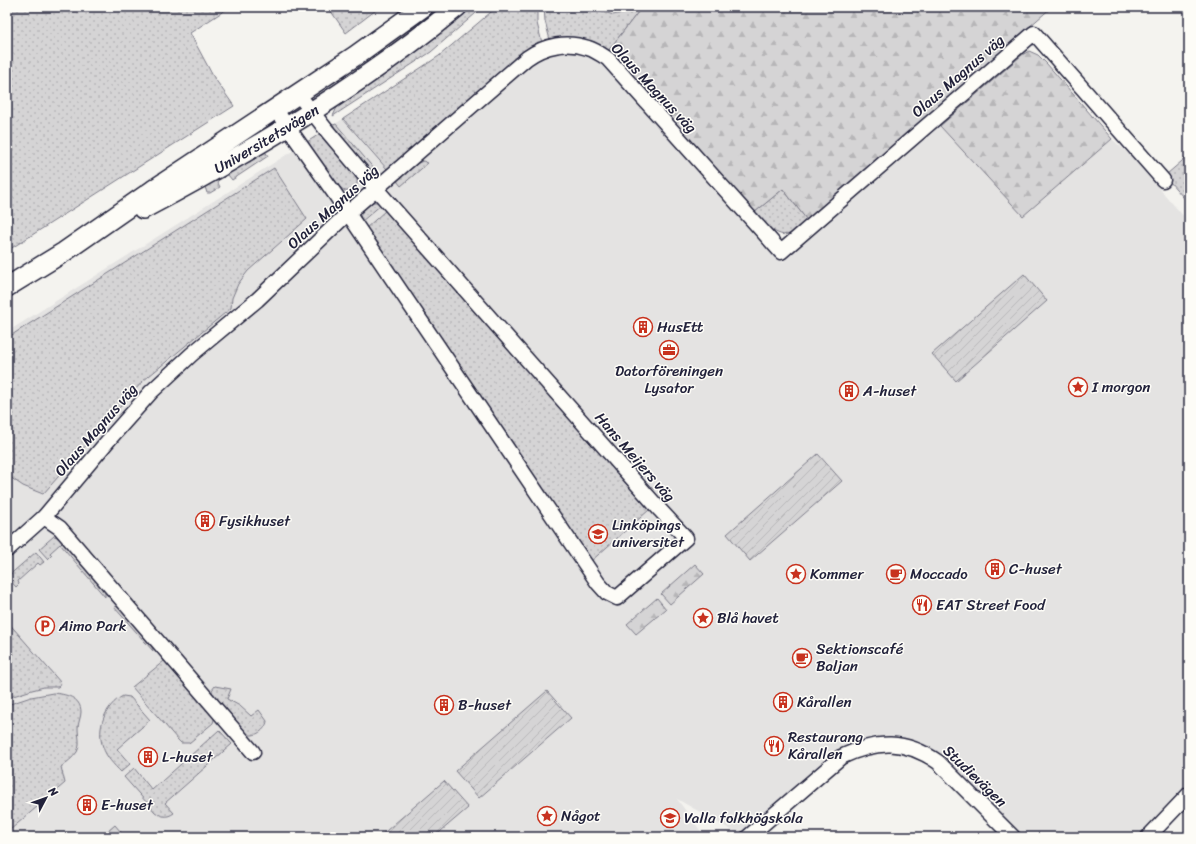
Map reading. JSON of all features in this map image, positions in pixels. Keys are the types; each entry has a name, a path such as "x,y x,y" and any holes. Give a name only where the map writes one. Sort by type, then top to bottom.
{"main road":[{"name":"Universitetsvägen","path":"64,252 149,192 368,47 423,7"},
{"name":"Universitetsvägen","path":"7,287 64,252 227,163 288,126 369,74 420,38 457,7"}],"street":[{"name":"Olaus Magnus väg","path":"7,550 44,517 151,392 192,354 257,300 348,213 377,190 535,52 547,47 575,45 589,48 608,59 781,252 1034,33 1164,180"},
{"name":"Hans Meijers väg","path":"275,109 348,213 598,583 607,593 618,598 686,538 377,190 298,94"},
{"path":"44,517 60,528 253,752"},
{"name":"Studievägen","path":"748,837 841,757 853,751 868,747 890,744 914,748 927,754 938,762 948,770 1013,837"},
{"path":"1148,837 1189,794"}],"shaded area":[{"name":"Linköpings universitet","path":"568,51 587,54 606,65 783,262 940,126 1023,215 1112,139 1130,155 1186,219 1189,225 1189,781 1137,837 1024,837 943,755 912,739 894,736 875,736 859,740 839,748 740,835 677,799 705,837 7,837 7,332 343,119 397,181 536,58 552,53"}],"green space":[{"path":"7,7 230,7 190,33 213,76 234,106 7,251"},
{"path":"328,7 380,7 346,33"},
{"path":"468,7 483,7 431,52 333,116 338,105 439,31"},
{"path":"497,7 537,7 537,23 542,43 530,47 519,55 395,164 387,169 343,119 439,56"},
{"path":"544,7 598,7 602,11 613,15 622,13 632,7 642,7 608,51 562,38 550,40 545,21"},
{"path":"642,7 1052,7 807,220 783,189 755,212 608,51"},
{"path":"1029,51 1038,55 1047,64 1112,139 1023,216 940,126 1022,55"},
{"path":"336,124 376,171 366,167 335,131 333,125"},
{"path":"321,133 353,172 357,180 357,185 352,191 345,191 336,184 307,142"},
{"path":"263,148 268,156 232,180 228,175 217,181 220,187 210,193 207,193 205,187"},
{"path":"1189,155 1189,204 1170,182 1167,174"},
{"path":"423,161 428,163 401,186 397,181 418,163"},
{"path":"274,168 307,219 248,271 238,284 232,298 231,308 143,381 43,494 23,486 7,475 7,338"},
{"path":"783,189 807,220 795,231 783,235 768,226 755,212"},
{"path":"373,202 379,202 382,204 361,222 360,219 365,208"},
{"path":"386,210 649,510 590,562 365,229"},
{"path":"1024,274 1047,301 956,381 932,354"},
{"path":"818,454 842,481 750,561 727,534"},
{"path":"54,536 60,538 105,590 105,597 60,544 50,553 52,555 48,559 39,549"},
{"path":"36,552 44,562 40,565 38,563 18,581 19,584 16,587 7,577"},
{"path":"695,564 704,574 670,604 661,594"},
{"path":"657,598 666,609 636,634 627,624"},
{"path":"116,606 121,609 151,644 153,651 114,607"},
{"path":"7,621 61,683 58,687 44,687 7,698"},
{"path":"164,661 167,661 215,716 213,723 189,743 181,743 132,687"},
{"path":"215,686 231,689 227,699 240,706 251,716 259,710 267,721 265,727 256,734 246,734 213,696 212,690"},
{"path":"547,691 571,718 479,798 455,771"},
{"path":"53,693 72,697 80,707 81,714 78,724 79,743 77,752 61,767 65,783 10,830 7,830 7,705 31,697"},
{"path":"123,696 130,697 150,720 117,749 130,764 121,772 106,754 101,740 101,733 107,711 111,705"},
{"path":"219,730 232,744 165,803 174,813 169,816 160,815 155,812 124,777 134,768 152,790"},
{"path":"444,781 468,808 434,837 379,837"},
{"path":"115,825 125,837 101,837"}],"place":[{"name":"HusEtt","path":"643,327"},
{"name":"Datorföreningen Lysator","path":"669,350"},
{"name":"I morgon","path":"1078,387"},
{"name":"A-huset","path":"849,391"},
{"name":"Fysikhuset","path":"205,521"},
{"name":"Linköpings universitet","path":"598,534"},
{"name":"C-huset","path":"995,569"},
{"name":"Kommer","path":"796,574"},
{"name":"Moccado","path":"896,574"},
{"name":"EAT Street Food","path":"922,605"},
{"name":"Blå havet","path":"703,618"},
{"name":"Aimo Park","path":"45,626"},
{"name":"Sektionscafé Baljan","path":"802,658"},
{"name":"Kårallen","path":"783,702"},
{"name":"B-huset","path":"444,705"},
{"name":"Restaurang Kårallen","path":"774,746"},
{"name":"L-huset","path":"148,757"},
{"name":"E-huset","path":"87,805"},
{"name":"Något","path":"547,816"},
{"name":"Valla folkhögskola","path":"670,818"}]}
